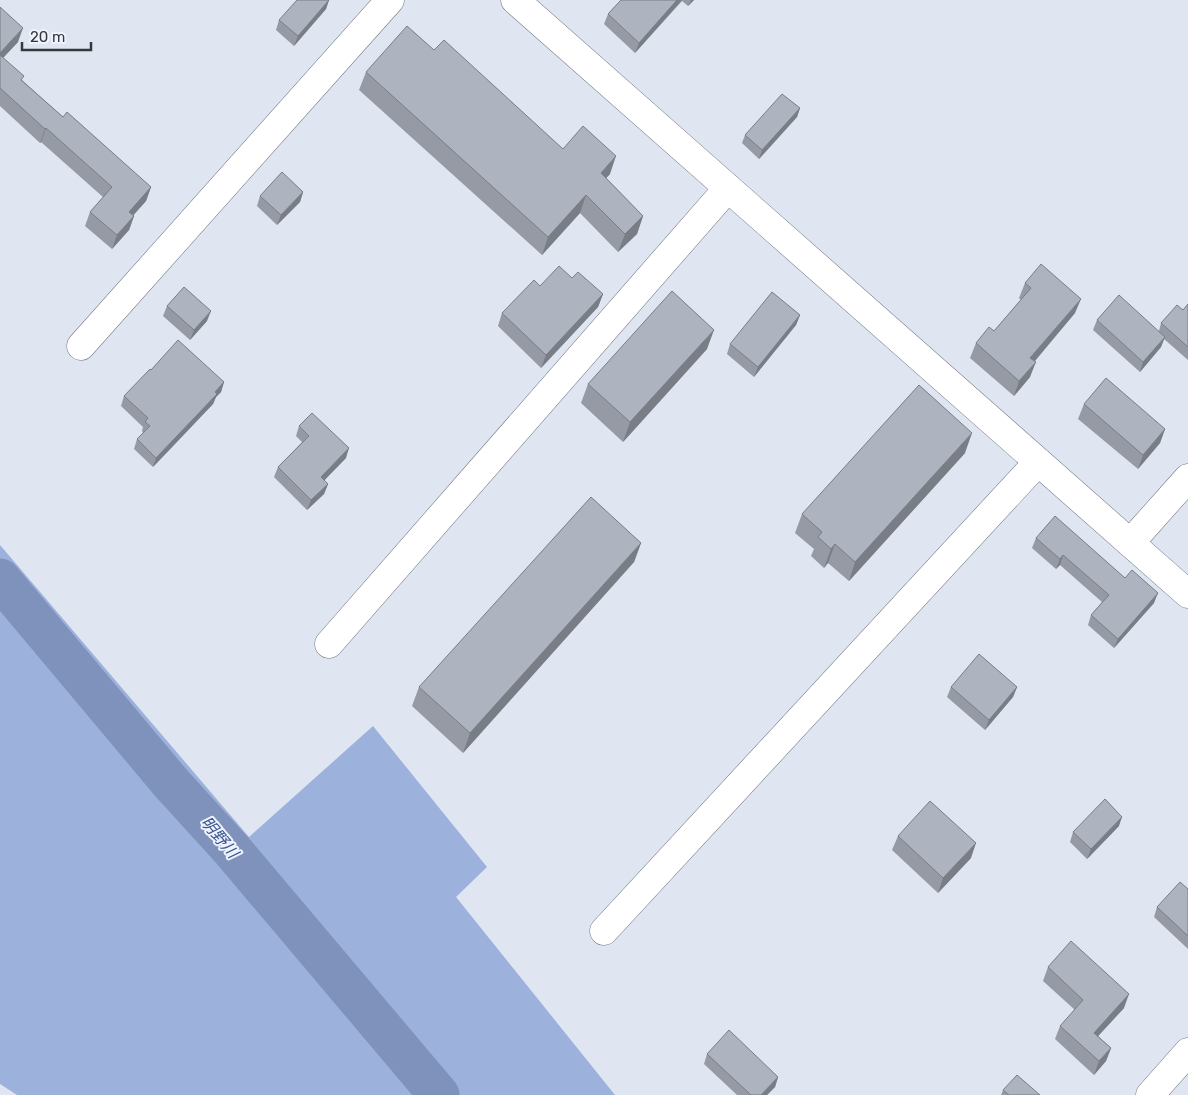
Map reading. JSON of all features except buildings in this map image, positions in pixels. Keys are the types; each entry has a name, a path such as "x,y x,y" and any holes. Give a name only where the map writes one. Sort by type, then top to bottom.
{"street":[{"path":"81,346 390,0"},
{"path":"515,0 1188,594"},
{"path":"329,644 728,188"},
{"path":"604,931 1038,462"},
{"path":"1130,543 1188,478"},
{"path":"1150,1095 1188,1052"}],"shaded area":[{"path":"0,545 249,837 373,726 487,867 456,897 615,1095 17,1095 0,1084"}],"waterway":[{"name":"明野川","path":"0,579 171,783 232,850 439,1095"}]}
